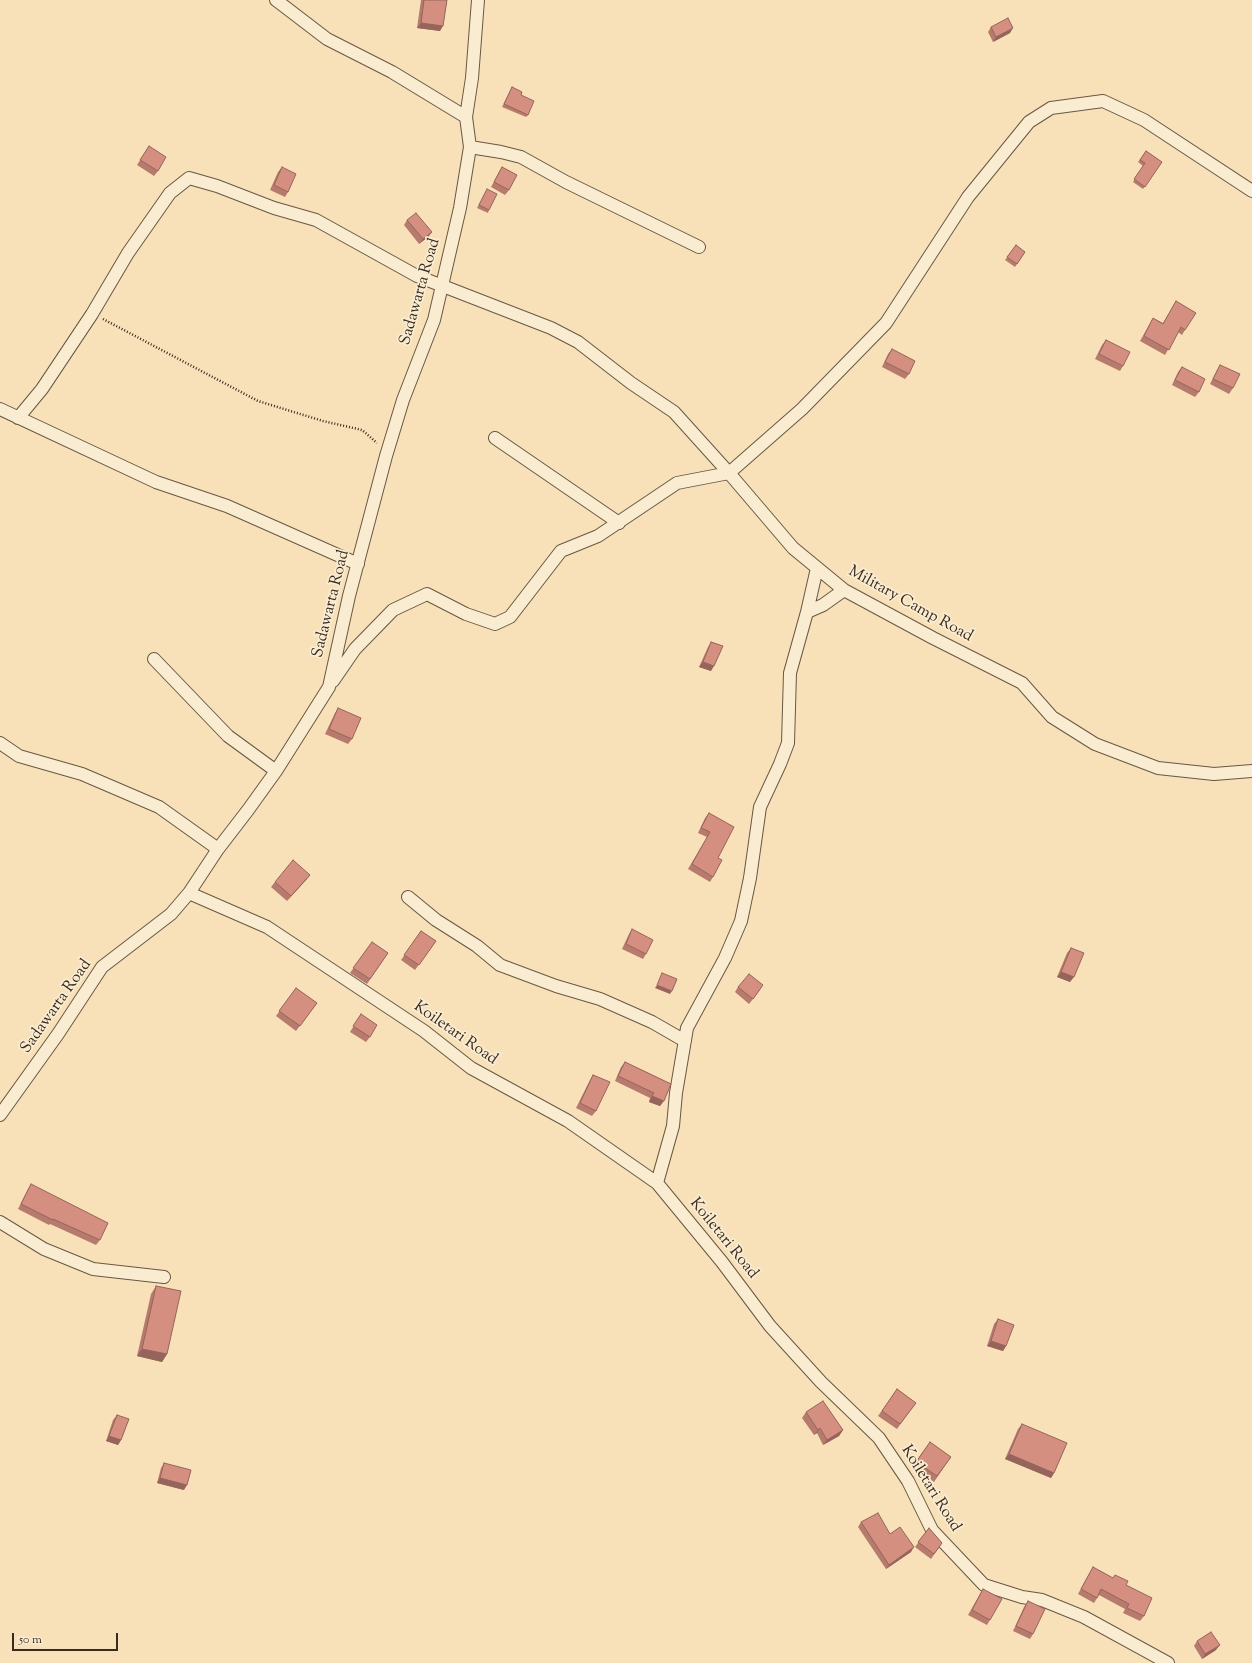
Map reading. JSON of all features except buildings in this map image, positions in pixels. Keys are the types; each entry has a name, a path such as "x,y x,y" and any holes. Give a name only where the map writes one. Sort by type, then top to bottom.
{"street":[{"path":"276,0 327,38 392,72 466,117"},
{"name":"Sadawarta Road","path":"0,1115 58,1034 102,967 171,914 189,893 218,849 276,771 328,687 386,456 403,400 434,320 460,208 470,147 466,117 472,78 478,0"},
{"path":"328,687 355,649 393,610 427,594 466,614 495,624 510,617 561,550 598,536 677,483 729,473 802,410 886,323 968,197 1029,122 1051,108 1103,101 1144,120 1252,191"},
{"path":"470,147 522,157 566,182 699,247"},
{"name":"Military Camp Road","path":"92,314 128,253 170,193 189,178 217,186 274,208 316,220 417,276 551,328 578,342 631,383 674,412 729,473 793,548 844,590 933,638 1022,683 1052,717 1095,744 1158,768 1214,774 1252,771"},
{"path":"18,418 42,388 92,314"},
{"path":"0,409 156,482 227,506 358,564"},
{"path":"495,438 619,522"},
{"path":"657,1183 673,1126 676,1093 687,1028 725,958 740,921 750,878 760,806 780,764 788,743 790,673 807,612 817,568"},
{"path":"807,612 823,605 844,590"},
{"path":"154,659 228,736 276,771"},
{"path":"0,743 19,756 82,774 159,806 218,849"},
{"name":"Koiletari Road","path":"189,893 267,927 424,1031 471,1068 568,1121 657,1183 722,1262 770,1326 821,1382 879,1438 908,1481 932,1530 984,1585 1022,1598 1042,1600 1084,1616 1168,1663"},
{"path":"408,897 436,920 476,946 500,965 556,986 600,1000 652,1022 686,1041"},
{"path":"0,1222 44,1249 93,1269 164,1277"}],"path":[{"path":"92,314 258,401 323,421 362,430 377,444 386,456"}]}
